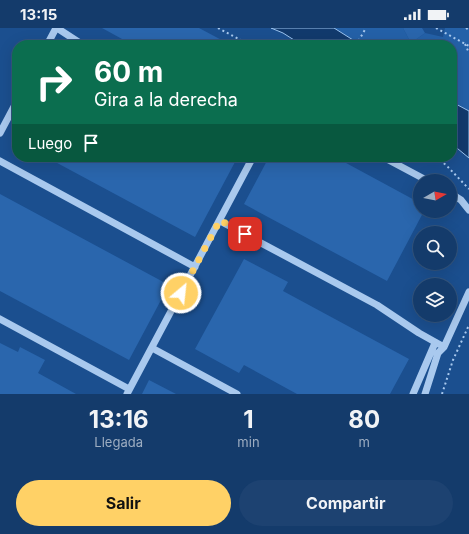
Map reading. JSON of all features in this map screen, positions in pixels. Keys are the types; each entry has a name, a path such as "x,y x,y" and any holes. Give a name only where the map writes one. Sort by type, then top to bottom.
{"lane":[{"path":"50,40 56,28 75,40"},
{"path":"0,133 12,110"},
{"path":"0,161 195,267"},
{"path":"0,319 128,392 251,162"},
{"path":"392,162 415,174"},
{"path":"457,197 469,210"},
{"path":"220,220 377,305 435,342 444,346"},
{"path":"425,394 438,353 444,346 469,292"},
{"path":"413,394 435,342"},
{"path":"152,348 237,394"}],"path":[{"path":"218,28 241,40"},
{"path":"359,40 366,28"},
{"path":"436,28 469,46"},
{"path":"465,43 469,53"},
{"path":"442,162 469,189"},
{"path":"442,394 453,360 469,325"}],"shaded area":[{"path":"271,28 334,28 353,40 294,40"},
{"path":"334,28 403,28 409,40 353,40"},
{"path":"445,28 469,28 469,111 457,105 457,40 415,40 425,33 443,37"},
{"path":"457,105 469,111 469,158 457,148"}],"building":[{"path":"102,28 199,28 222,40 124,40"},
{"path":"403,28 422,28 425,33 415,40 409,40"},
{"path":"55,162 235,162 195,237"},
{"path":"266,162 344,162 413,199 413,218 420,218 416,226 413,226 413,232 387,281 244,204"},
{"path":"0,194 169,285 129,360 0,291"},
{"path":"244,259 288,282 283,291 409,359 390,394 297,394 244,365 239,373 195,349"},
{"path":"0,343 18,352 20,347 45,360 38,373 76,394 0,394"},
{"path":"149,380 176,394 142,394"}],"route":[{"path":"181,293 220,220 245,234"}]}
